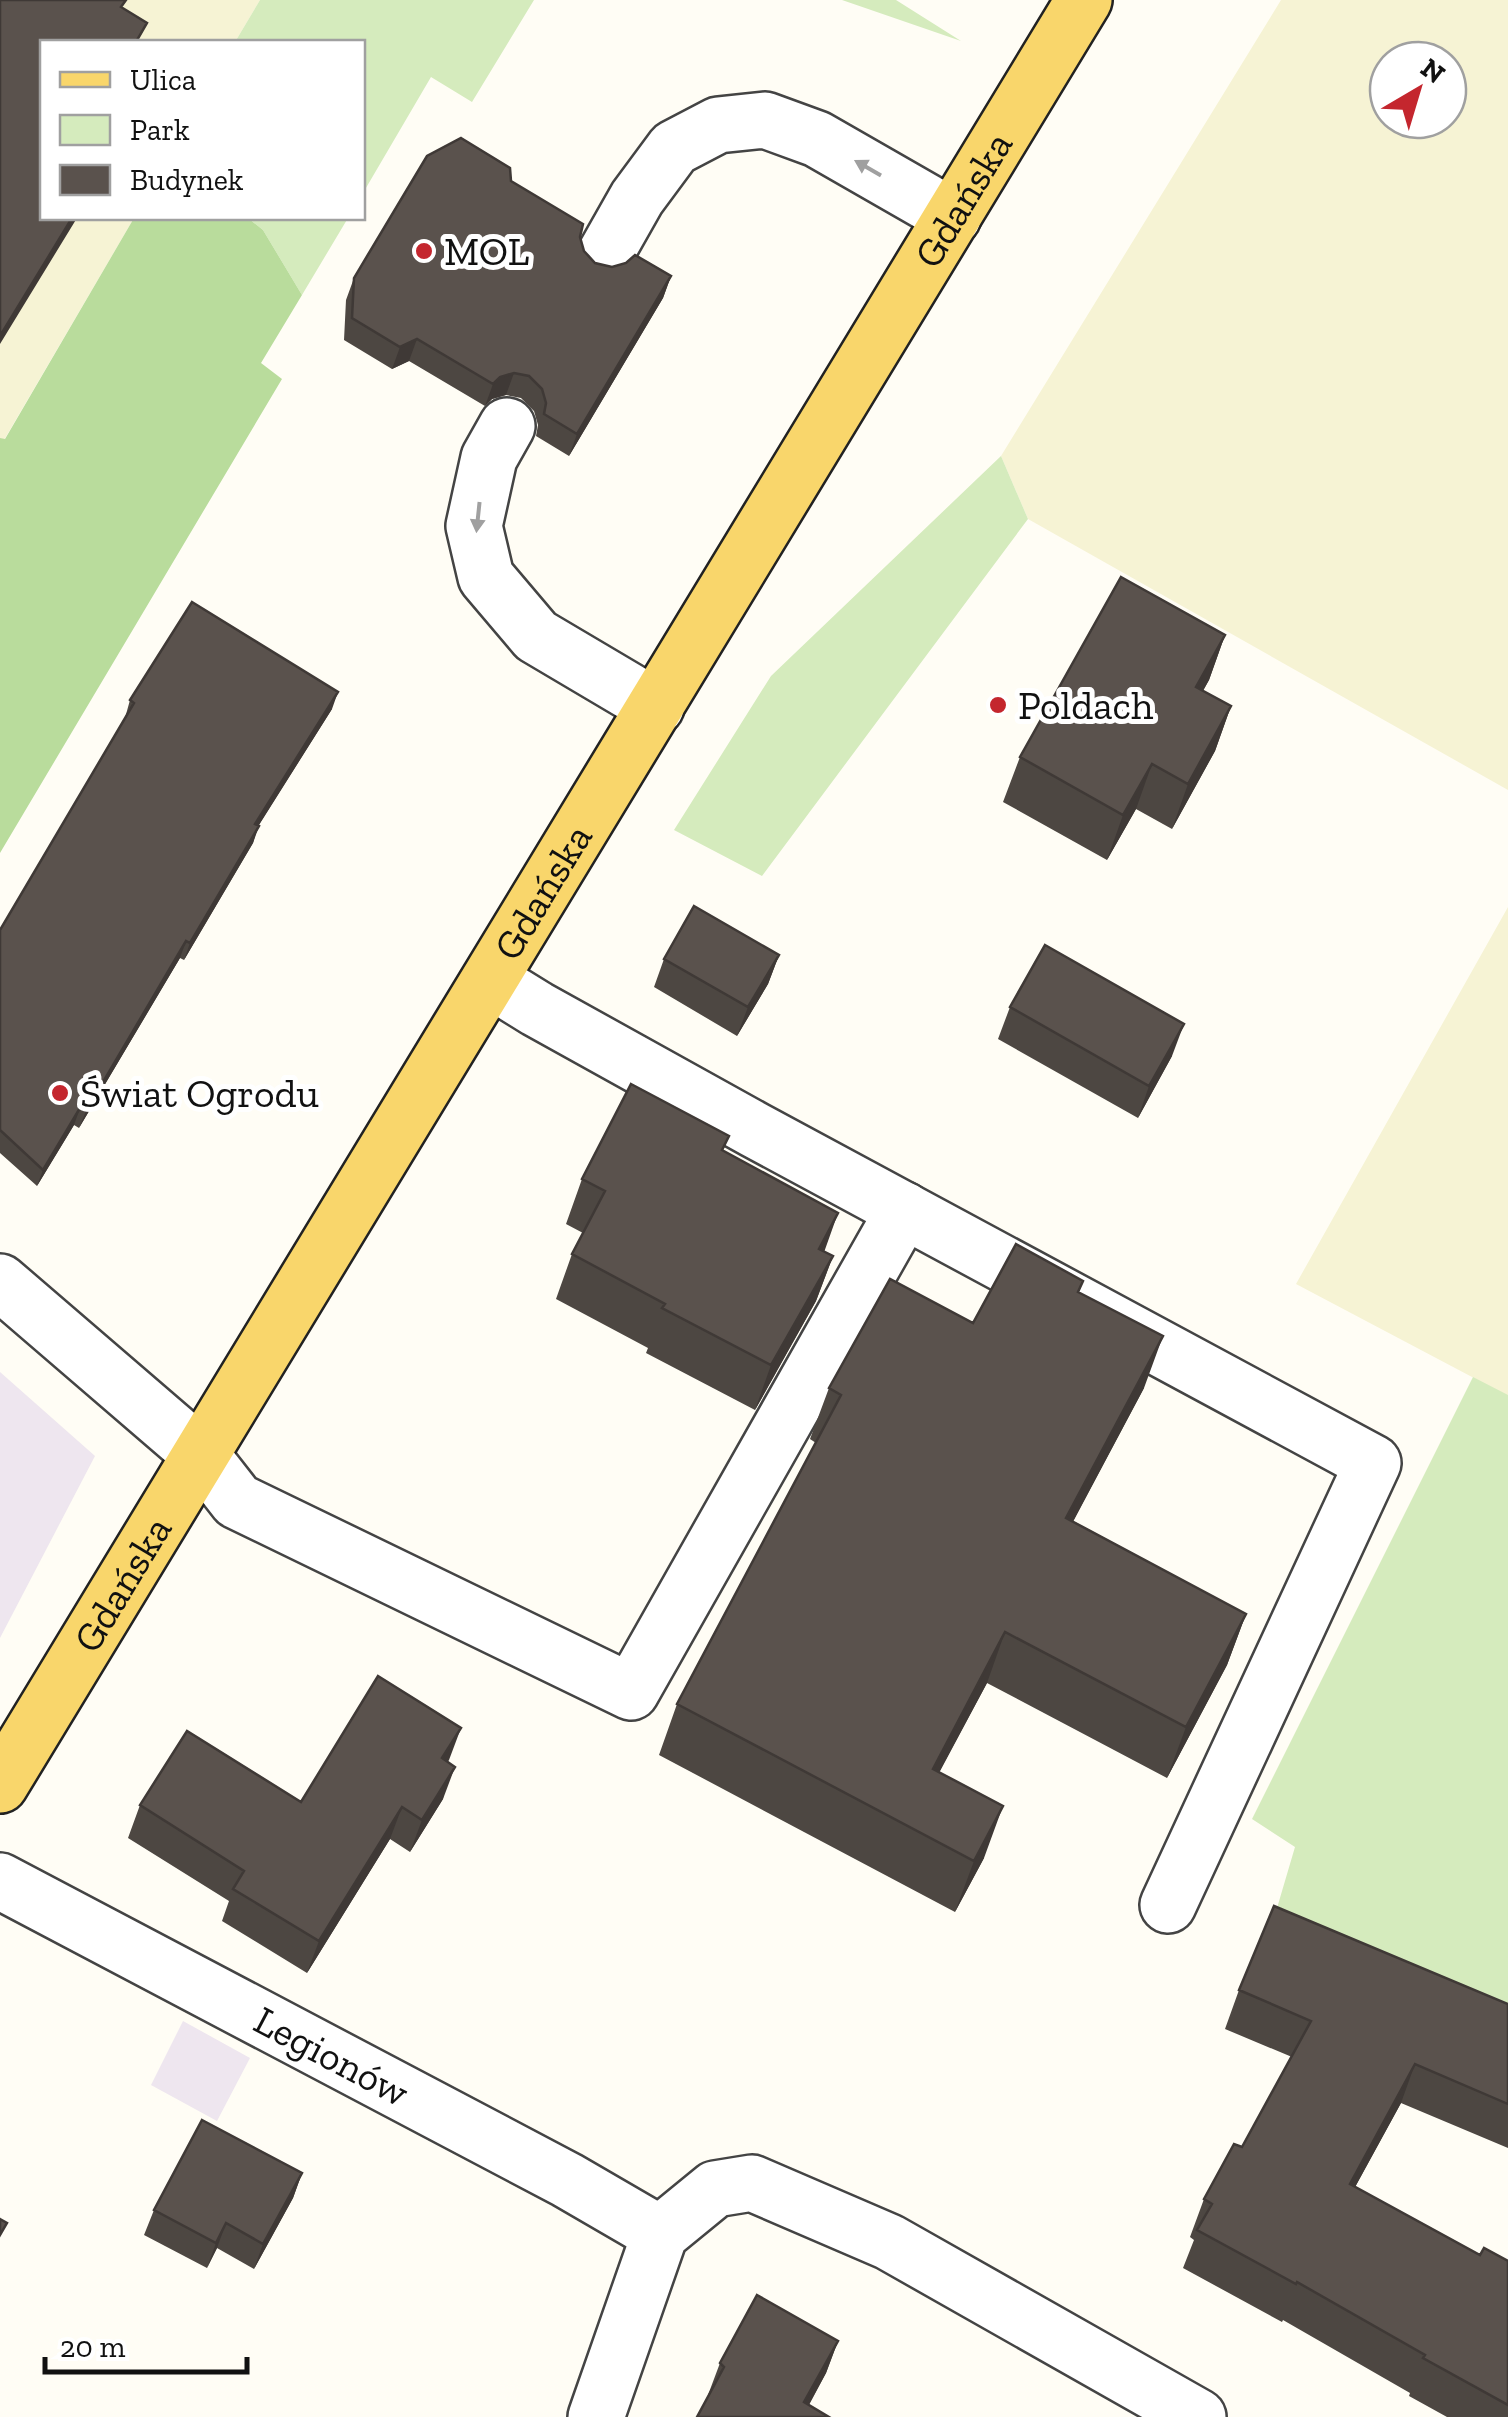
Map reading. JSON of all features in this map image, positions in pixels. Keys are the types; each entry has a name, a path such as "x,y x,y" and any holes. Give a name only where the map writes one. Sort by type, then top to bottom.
{"main road":[{"name":"Gdańska","path":"0,1785 1084,0"}],"street":[{"path":"602,258 637,198 674,148 718,125 765,120 817,139 953,216"},
{"path":"507,426 489,458 474,526 486,577 536,636 656,707"},
{"path":"490,980 904,1210 1373,1463 1168,1905"},
{"path":"0,1282 201,1455 237,1502 631,1692 904,1210"},
{"name":"Legionów","path":"0,1881 568,2180 660,2234"},
{"path":"596,2417 660,2234 716,2189 752,2183 889,2242 1198,2417"}],"shaded area":[{"path":"0,0 260,0 236,40 40,40 40,220 133,220 4,440 0,438"},
{"path":"1281,0 1508,0 1508,790 1028,519 1001,456"},
{"path":"1508,907 1508,1396 1296,1284"},
{"path":"0,1372 95,1456 0,1638"},
{"path":"183,2021 250,2058 217,2121 151,2085"}],"green space":[{"path":"260,0 534,0 472,102 431,77 365,190 365,40 236,40"},
{"path":"842,0 896,0 961,41"},
{"path":"133,220 250,220 263,230 302,295 261,363 282,379 0,853 0,438 5,439"},
{"path":"250,220 347,220 302,295 263,230"},
{"path":"1001,456 1028,519 762,876 674,830 771,676"},
{"path":"1473,1377 1508,1395 1508,2026 1272,1925 1295,1847 1252,1819"}],"building":[{"path":"0,0 126,0 121,7 147,23 137,40 40,40 40,220 71,220 0,336"},
{"path":"461,138 510,168 511,181 583,224 580,237 584,251 595,263 612,267 635,255 671,276 577,434 544,414 542,389 529,376 514,373 493,384 417,339 400,347 352,318 354,278 427,156"},
{"path":"1121,577 1225,635 1196,687 1231,706 1188,784 1152,764 1123,815 1020,757"},
{"path":"192,602 338,692 255,824 259,826 190,943 186,941 86,1111 80,1108 43,1170 0,1130 0,930 134,703 130,700"},
{"path":"694,906 779,955 748,1007 664,959"},
{"path":"1045,945 1184,1024 1149,1086 1010,1007"},
{"path":"631,1084 729,1136 722,1150 838,1213 819,1249 833,1256 771,1365 662,1308 665,1304 572,1254 605,1191 582,1179"},
{"path":"1016,1244 1083,1281 1078,1292 1163,1336 1066,1518 1246,1614 1186,1727 1005,1632 933,1769 1003,1806 974,1861 677,1704 841,1395 829,1388 890,1279 973,1323"},
{"path":"378,1676 461,1728 442,1758 455,1767 422,1820 402,1807 319,1941 233,1889 244,1871 140,1805 187,1731 301,1802"},
{"path":"1274,1906 1508,2004 1508,2104 1415,2064 1350,2184 1480,2255 1484,2248 1508,2261 1508,2405 1297,2282 1197,2230 1212,2204 1204,2199 1234,2144 1242,2147 1311,2021 1239,1990"},
{"path":"202,2120 302,2173 263,2244 226,2223 216,2243 154,2210"},
{"path":"757,2295 838,2341 804,2402 829,2417 697,2417 724,2367 720,2363"}],"place":[{"name":"MOL","path":"424,251"},
{"name":"Poldach","path":"998,705"},
{"name":"Świat Ogrodu","path":"60,1093"}]}
